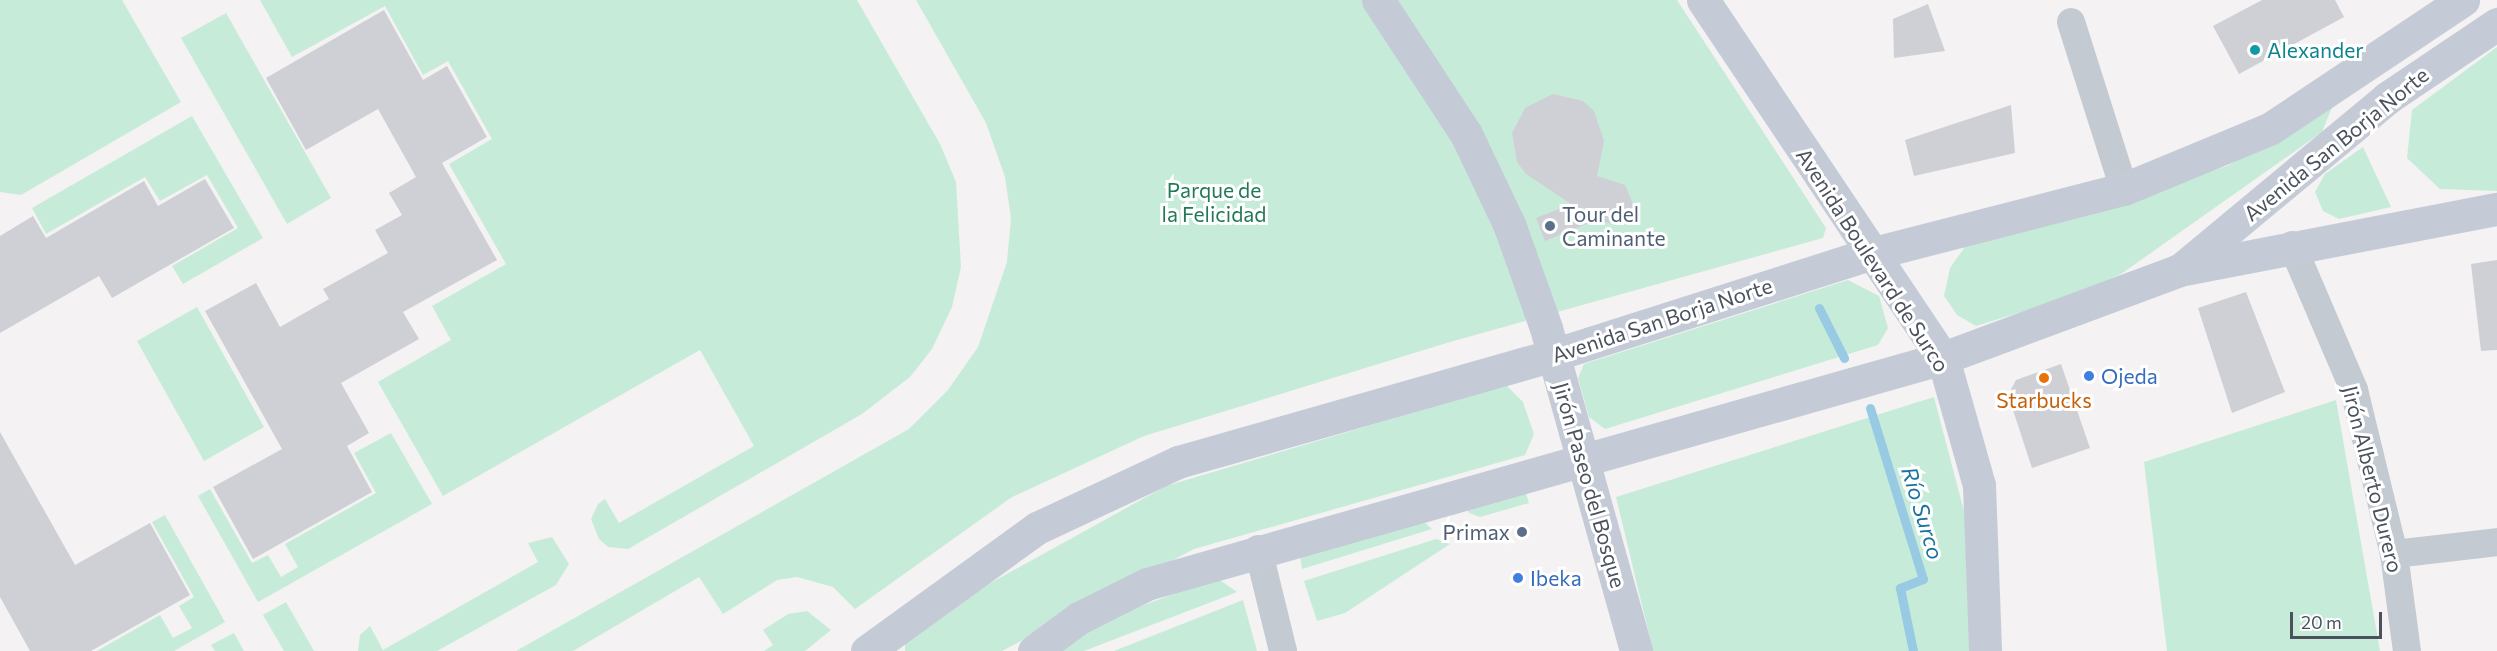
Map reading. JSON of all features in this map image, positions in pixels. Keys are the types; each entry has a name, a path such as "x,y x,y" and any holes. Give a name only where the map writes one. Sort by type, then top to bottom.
{"main road":[{"name":"Jirón Paseo del Bosque","path":"1378,0 1466,134 1509,224 1553,355 1636,651"},
{"name":"Avenida Boulevard de Surco","path":"1703,0 1870,254 1943,358 1978,485 1985,651"},
{"name":"Avenida San Borja Norte","path":"867,651 1036,528 1178,462 1553,355 1870,254 2124,189 2271,128 2463,0"},
{"name":"Avenida San Borja Norte","path":"2179,270 2387,98 2497,24"},
{"name":"Avenida San Borja Norte","path":"1034,651 1079,618 1147,584 1258,549 1943,358 2179,270 2292,245 2497,209"}],"street":[{"path":"2071,22 2124,189"},
{"name":"Jirón Alberto Durero","path":"2292,245 2354,390 2394,554 2407,651"},
{"path":"2394,554 2497,542"},
{"path":"1258,549 1282,651"}],"green space":[{"path":"0,0 122,0 181,102 21,195 0,192"},
{"path":"260,0 857,0 940,144 956,182 961,267 952,307 932,349 910,377 862,414 628,549 608,547 599,539 591,519 598,504 605,499 619,523 754,446 700,350 443,496 378,382 451,340 432,306 506,264 449,164 492,139 448,61 423,75 385,6 292,57"},
{"name":"Parque de la Felicidad","path":"916,0 1677,0 1826,228 1823,238 1450,342 1144,436 1012,497 855,609 833,587 797,577 777,580 723,614 699,577 573,651 516,651 909,429 948,390 978,347 1007,262 1011,218 1005,177 986,123"},
{"path":"226,13 331,198 287,224 181,38"},
{"path":"2497,47 2497,191 2440,189 2407,158 2412,110"},
{"path":"2333,105 2322,132 2121,274 2079,294 1976,326 1957,315 1944,296 1950,268 1967,244 2227,166"},
{"path":"192,116 263,238 183,284 172,266 238,228 207,175 160,201 145,177 46,234 32,208"},
{"path":"2363,147 2391,207 2339,219 2323,211 2315,192 2325,174"},
{"path":"1848,280 1879,296 1888,328 1878,345 1605,429 1589,417 1578,378 1584,364"},
{"path":"197,307 264,427 204,461 137,341"},
{"path":"1506,385 1523,402 1534,434 1525,455 1194,549 1002,651 905,651 905,644 987,585 1166,486"},
{"path":"1934,397 1965,515 1970,651 1653,651 1616,497"},
{"path":"2336,400 2380,651 2167,651 2144,462"},
{"path":"391,433 432,504 258,602 198,496 210,489 252,563 268,555 281,577 298,567 285,544 376,493 354,453"},
{"path":"1525,490 1529,503 1480,517 1469,513 1467,507"},
{"path":"165,515 225,622 174,651 97,651 160,615 173,638 192,628 179,606 194,597 152,522"},
{"path":"1423,521 1432,529 1302,569 1300,556"},
{"path":"552,537 569,564 556,585 437,651 358,651 360,635 370,626 383,650 538,562 528,543"},
{"path":"1436,539 1450,544 1345,613 1317,621 1304,581"},
{"path":"1217,578 1237,592 1084,651 1051,651 1079,629"},
{"path":"1243,600 1257,651 1114,651"},
{"path":"286,602 314,651 284,651 263,615"},
{"path":"807,611 831,630 805,651 764,651 773,645 763,630 788,614"},
{"path":"234,633 244,651 215,651 211,645"}],"building":[{"name":"Alexander","path":"2262,0 2335,0 2344,17 2239,74 2213,26"},
{"path":"1928,4 1945,51 1894,58 1893,19"},
{"path":"384,10 423,80 447,66 487,137 442,163 497,260 403,312 419,339 341,383 369,433 347,446 372,492 253,559 213,487 282,449 205,311 256,283 280,327 329,299 323,289 388,253 375,230 402,215 389,193 416,177 378,109 306,150 266,78"},
{"path":"1553,94 1583,101 1594,111 1604,141 1597,176 1625,185 1634,206 1620,224 1594,221 1545,241 1536,218 1571,204 1526,174 1517,162 1512,133 1525,108"},
{"path":"2011,105 2015,153 1914,176 1905,140"},
{"path":"205,179 234,228 112,298 99,276 0,333 0,236 33,216 46,238 144,181 158,206"},
{"path":"2497,260 2497,350 2481,351 2471,264"},
{"path":"2246,292 2285,392 2232,413 2198,308"},
{"path":"2061,364 2090,448 2032,468 2008,395 2016,380"},
{"path":"0,432 75,565 150,523 190,595 91,651 30,651 0,597"}],"waterway":[{"name":"Río Surco","path":"1819,308 1844,358"},
{"name":"Río Surco","path":"1870,408 1923,579 1900,588 1913,651"}],"place":[{"name":"Alexander","path":"2255,50"},
{"name":"Tour del Caminante","path":"1550,226"},
{"name":"Ojeda","path":"2089,376"},
{"name":"Starbucks","path":"2044,378"},
{"name":"Primax","path":"1522,532"},
{"name":"Ibeka","path":"1518,578"}]}
